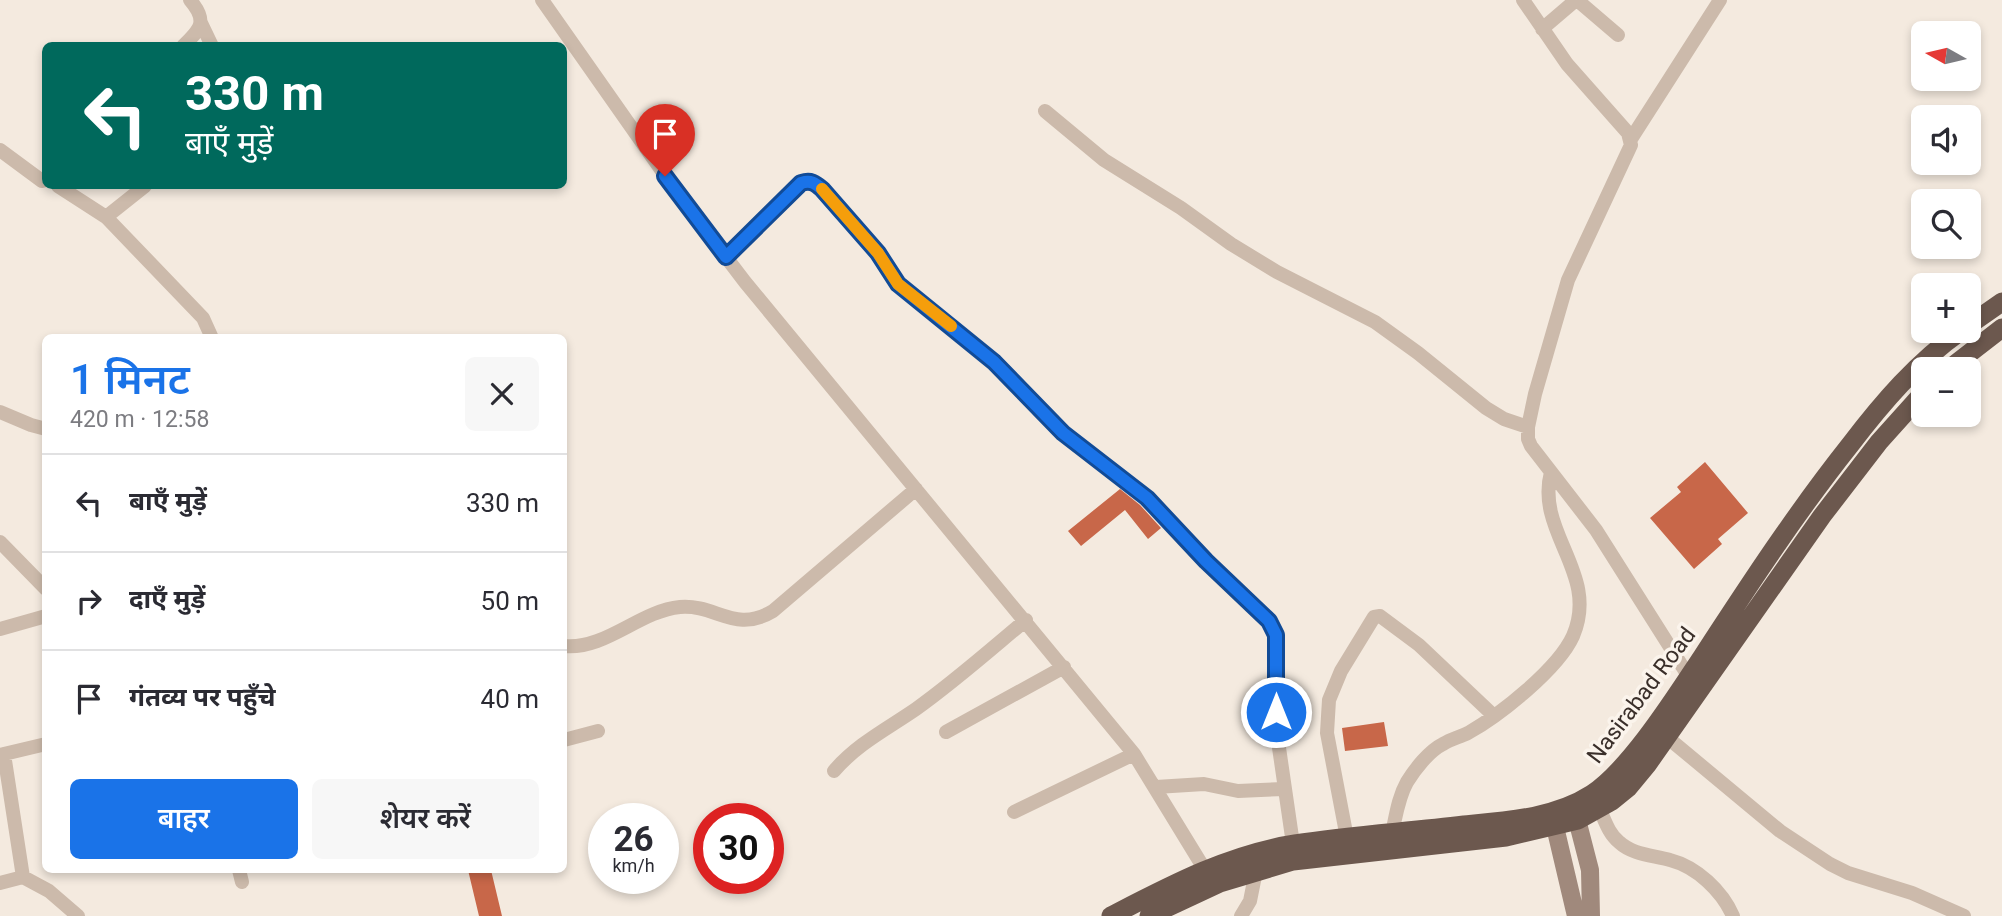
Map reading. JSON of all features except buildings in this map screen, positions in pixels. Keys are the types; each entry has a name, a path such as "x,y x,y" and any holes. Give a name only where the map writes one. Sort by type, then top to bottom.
{"highway":[{"path":"1981,317 2002,302"},
{"path":"1965,357 2002,328"},
{"name":"Nasirabad Road","path":"1576,812 1623,766 1689,677 1777,543 1848,446 1897,388 1944,343"},
{"name":"Nasirabad Road","path":"1149,916 1220,883 1293,862 1506,837 1576,812 1600,810 1628,788 1668,738 1822,516 1879,442 1911,406"},
{"name":"Nasirabad Road","path":"1111,916 1205,870 1256,852 1293,844 1392,833 1513,820 1553,819"}],"main road":[{"path":"1576,812 1590,870 1576,914"},
{"path":"1553,819 1576,914"}],"street":[{"path":"190,0 199,11 201,23 210,42"},
{"path":"542,0 681,198 726,257 1134,754 1205,870"},
{"path":"1523,0 1567,64 1631,139"},
{"path":"1542,29 1576,0 1618,35"},
{"path":"1689,677 1596,530 1531,446 1528,427 1568,279 1631,145 1631,139 1720,0"},
{"path":"187,42 198,31 201,23"},
{"path":"1045,111 1104,160 1181,208 1231,244 1277,272 1375,322 1486,408 1504,419 1528,427"},
{"path":"0,150 42,181"},
{"path":"726,257 801,183 814,183 878,253 898,284 994,362 1063,433 1147,498 1206,561 1273,626 1276,635 1276,726 1293,844"},
{"path":"63,189 106,217 204,318 210,334"},
{"path":"106,217 141,189"},
{"path":"0,412 42,428"},
{"path":"1392,833 1402,791 1430,754 1437,747 1468,733 1533,685 1572,639 1580,610 1578,582 1553,521 1548,482 1551,472"},
{"path":"567,646 584,645 603,639 677,607 692,607 748,621 761,618 773,611 916,489"},
{"path":"1,544 42,585"},
{"path":"1347,838 1327,733 1329,700 1341,671 1374,617 1380,616 1387,620 1419,645 1493,715"},
{"path":"0,629 42,618"},
{"path":"834,771 864,742 917,708 1026,620"},
{"path":"946,732 1064,667"},
{"path":"567,739 598,732"},
{"path":"1668,738 1780,831 1830,864 1848,873 1912,893 1964,916"},
{"path":"23,877 2,755 42,745"},
{"path":"1014,812 1134,754"},
{"path":"1156,786 1204,784 1238,792 1284,789"},
{"path":"1600,810 1617,841 1635,852 1683,864 1721,895 1734,916"},
{"path":"1243,915 1250,901 1256,871"},
{"path":"0,883 23,877 49,891 78,916"}],"slow traffic":[{"path":"822,189 878,253 898,284 951,326"}],"route":[{"path":"665,176 726,257 801,183 808,181 822,189 878,253 898,284 994,362 1063,433 1147,498 1206,561 1269,621 1276,635 1276,712"}]}
